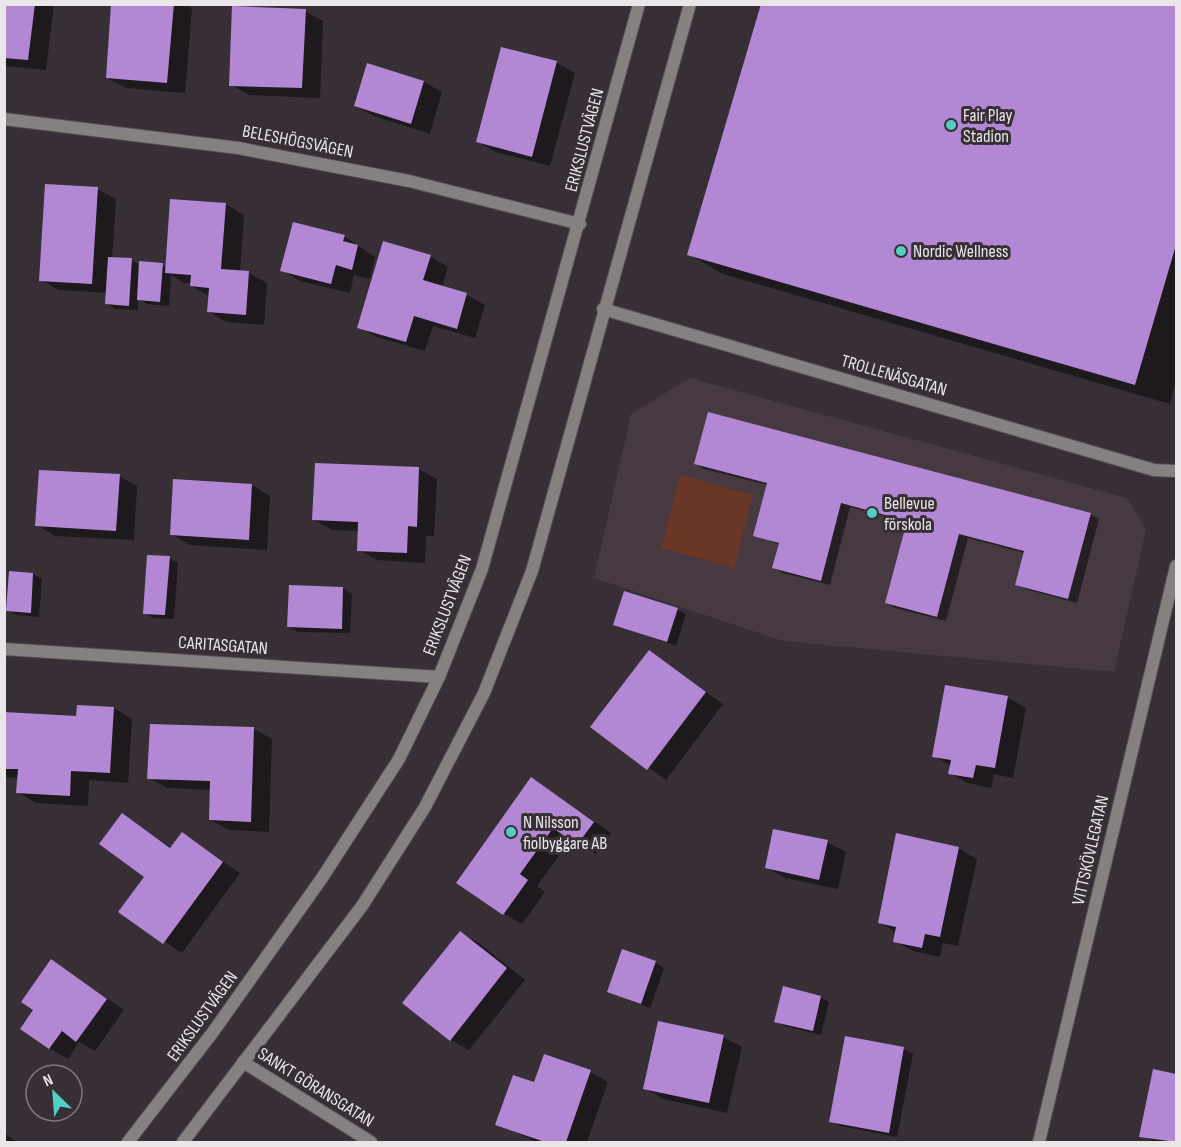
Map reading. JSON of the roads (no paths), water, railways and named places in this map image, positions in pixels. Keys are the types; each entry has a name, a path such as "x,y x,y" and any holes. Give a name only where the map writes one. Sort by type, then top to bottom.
{"street":[{"name":"ERIKSLUSTVÄGEN","path":"128,1143 213,1032 322,879 399,759 439,677 482,569 580,224 639,4"},
{"path":"183,1143 362,906 425,807 484,693 532,571 603,309 690,4"},
{"name":"BELESHÖGSVÄGEN","path":"4,118 238,148 410,181 580,224"},
{"name":"TROLLENÄSGATAN","path":"603,309 1154,470 1176,471"},
{"name":"VITTSKÖVLEGATAN","path":"1039,1143 1176,566"},
{"name":"CARITASGATAN","path":"4,649 439,677"},
{"name":"SANKT GÖRANSGATAN","path":"243,1062 371,1143"}],"place":[{"name":"Fair Play Stadion","path":"951,125"},
{"name":"Nordic Wellness","path":"901,251"},
{"name":"Bellevue förskola","path":"872,513"},
{"name":"N Nilsson fiolbyggare AB","path":"511,832"}]}
